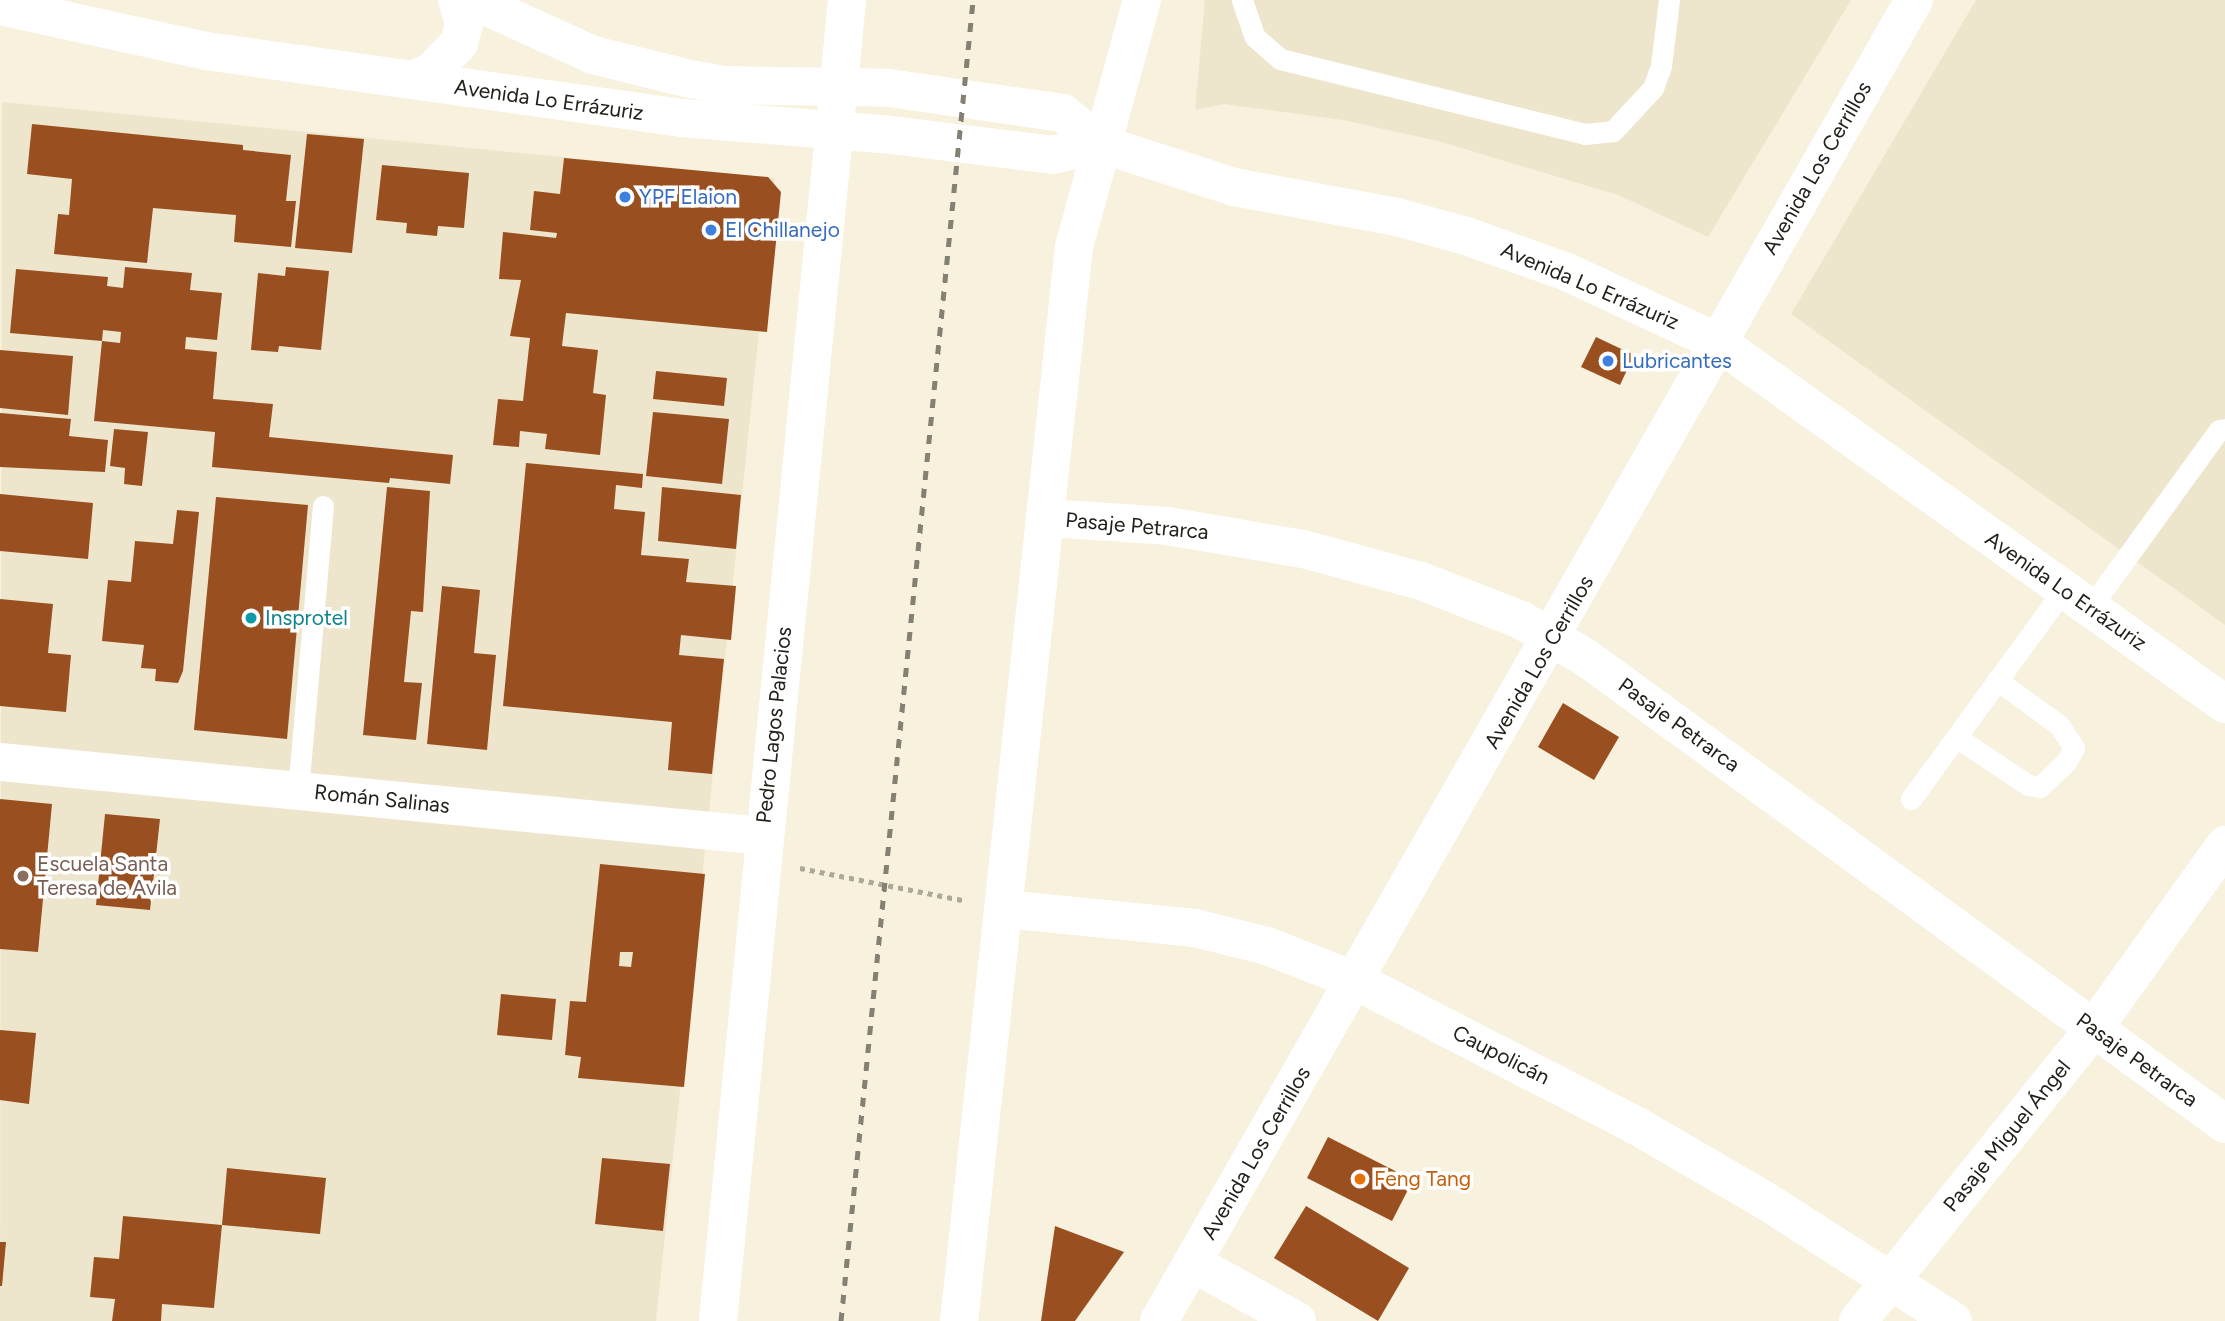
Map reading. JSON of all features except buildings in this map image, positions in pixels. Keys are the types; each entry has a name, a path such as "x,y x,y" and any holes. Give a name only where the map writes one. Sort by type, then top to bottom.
{"street":[{"path":"413,80 432,71 459,43 464,24 457,0"},
{"name":"Avenida Lo Errázuriz","path":"471,0 593,55 690,79 725,85 889,88 1052,112 1076,120 1101,144 1234,187 1397,217 1466,236 1577,276 1718,343 2225,704"},
{"name":"Pedro Lagos Palacios","path":"718,1321 762,848 847,0"},
{"path":"959,1321 1048,518 1074,247 1101,144 1138,29 1142,0"},
{"name":"Avenida Los Cerrillos","path":"1159,1321 1553,638 1914,0"},
{"name":"Avenida Lo Errázuriz","path":"0,6 206,51 682,118 883,134 1049,155 1080,153 1101,144"},
{"name":"Pasaje Petrarca","path":"1048,518 1208,532 1363,563 1465,596 1553,638 2225,1124"},
{"name":"Román Salinas","path":"0,762 298,791 762,848"},
{"name":"Pasaje Miguel Ángel","path":"1858,1321 2094,1028 2225,845"},
{"name":"Caupolicán","path":"1005,909 1195,928 1267,946 1356,981 1637,1126 1892,1280 1952,1321"},
{"path":"1193,1263 1297,1321"}],"lane":[{"path":"1242,0 1255,37 1279,60 1585,134 1613,131 1653,88 1661,66 1669,0"},
{"path":"1912,799 1997,680 2077,599 2211,440 2225,429"},
{"path":"298,791 323,506"},
{"path":"1956,737 2028,785 2040,787 2066,762 2074,748 2059,725 1997,680"}],"path":[{"path":"762,848 1005,909"}],"shaded area":[{"path":"1205,0 1851,0 1708,237 1618,195 1438,141 1343,120 1224,104 1195,110"},
{"path":"1976,0 2225,0 2225,625 1791,314"},
{"path":"2,102 775,178 656,1321 0,1321"}],"railway":[{"path":"841,1321 973,0"}],"place":[{"name":"YPF Elaion","path":"625,197"},
{"name":"El Chillanejo","path":"711,230"},
{"name":"Lubricantes","path":"1608,361"},
{"name":"Insprotel","path":"251,618"},
{"name":"Escuela Santa Teresa de Avila","path":"23,876"},
{"name":"Feng Tang","path":"1360,1179"}]}
